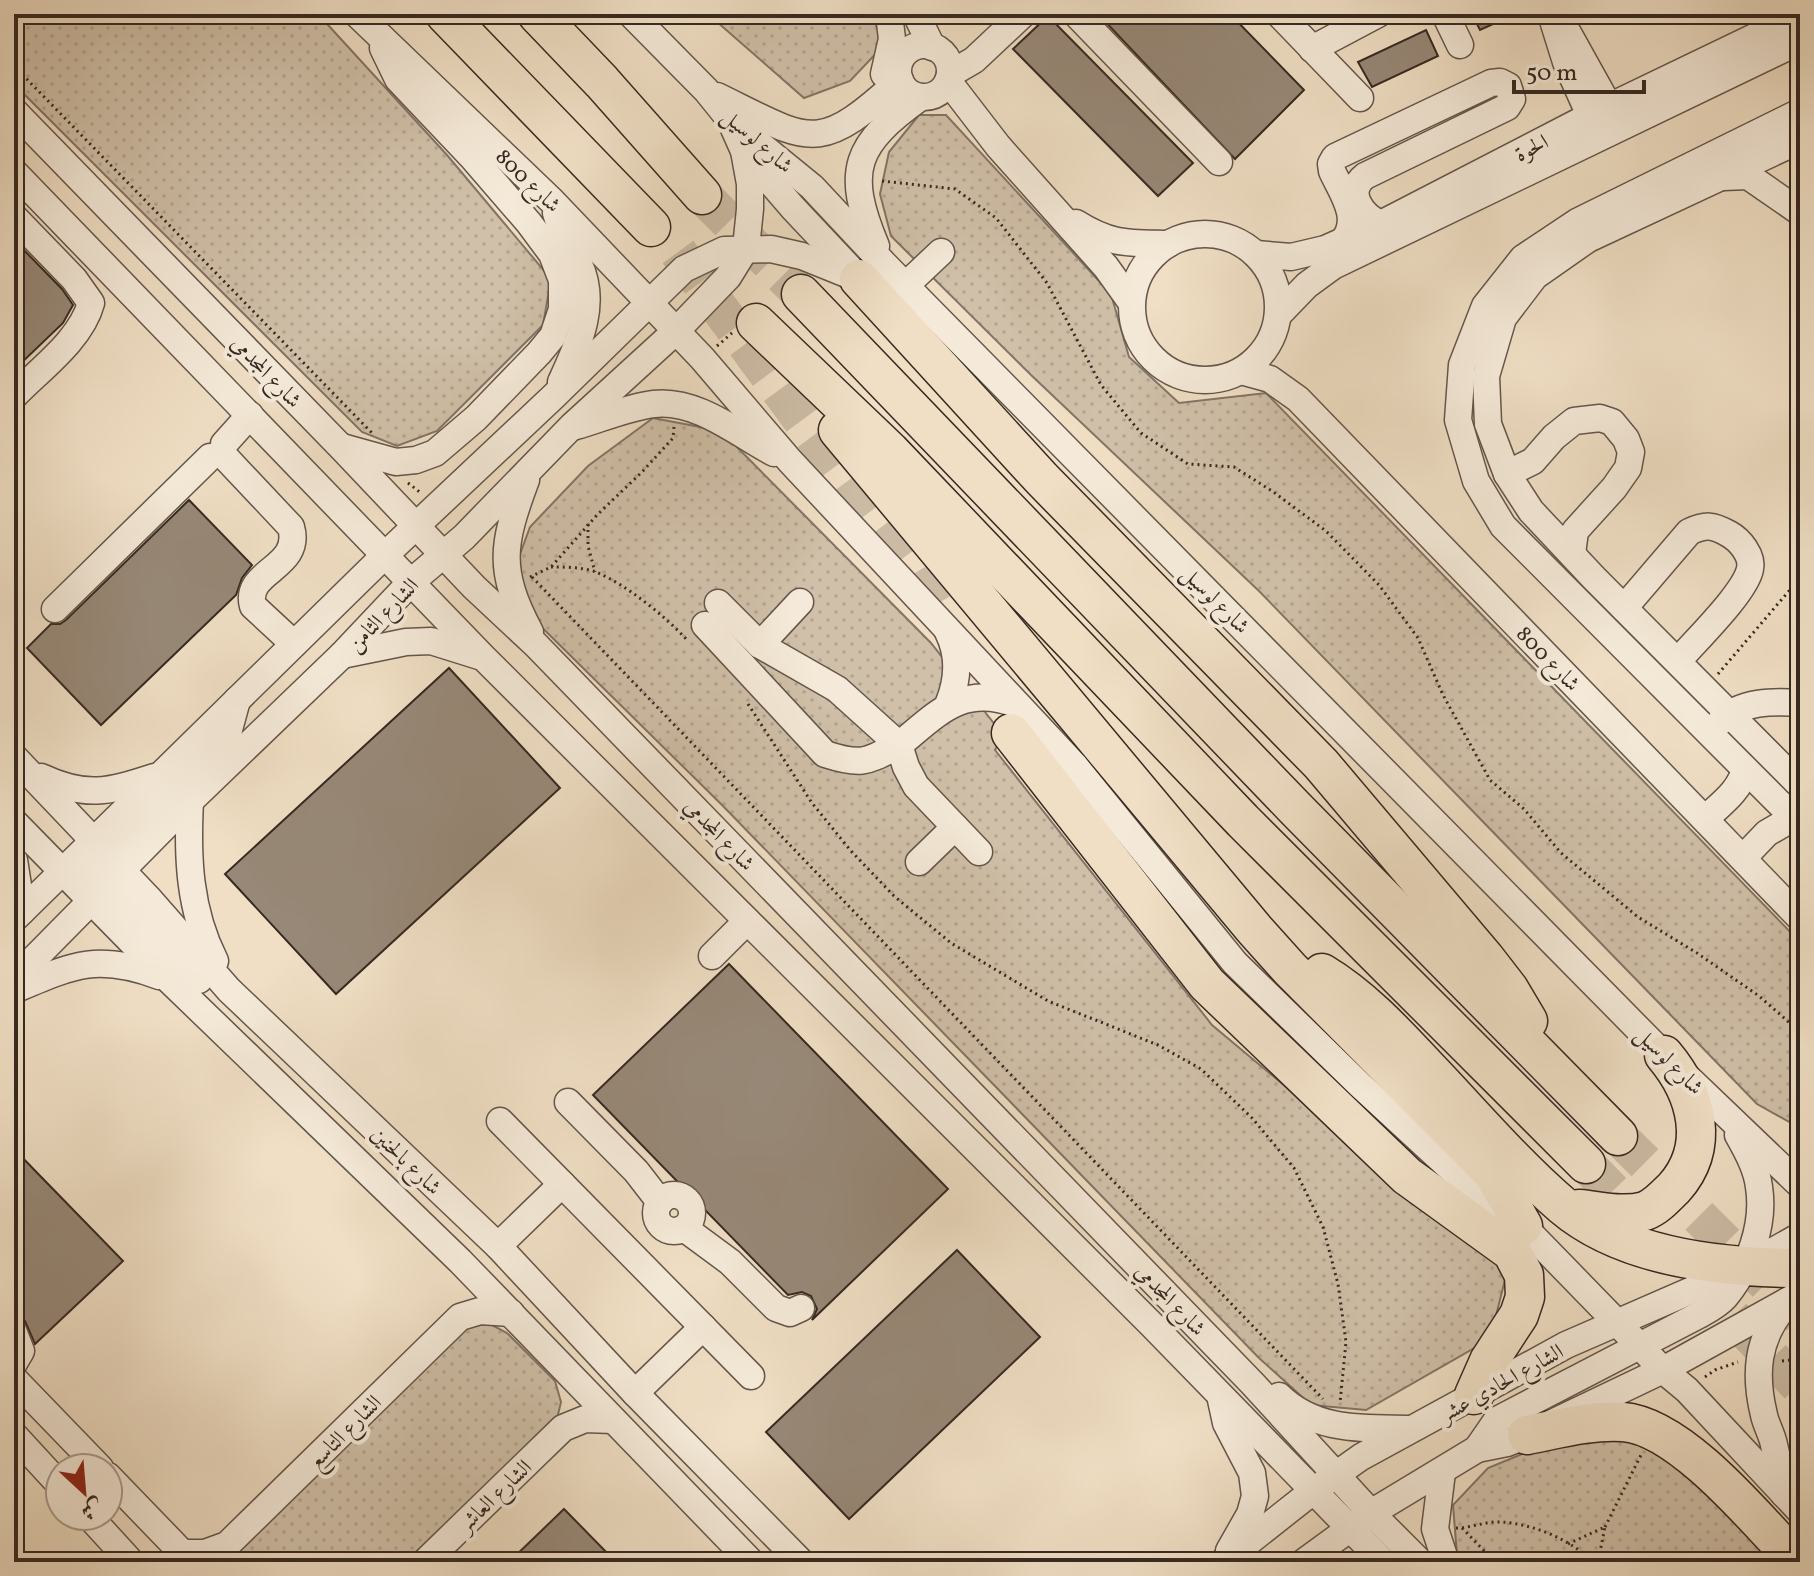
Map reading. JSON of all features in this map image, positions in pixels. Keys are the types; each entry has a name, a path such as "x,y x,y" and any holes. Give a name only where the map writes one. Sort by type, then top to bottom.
{"highway":[{"path":"445,14 651,227"},
{"path":"537,14 702,195"},
{"path":"872,271 1042,479 1321,764 1509,989 1527,1017 1538,1054"},
{"path":"801,294 1294,807 1618,1136"},
{"path":"755,327 805,392 1214,884 1290,969 1493,1173 1523,1226"},
{"path":"755,327 890,451 1243,821 1586,1164"},
{"path":"1014,719 1207,984 1407,1176 1512,1252 1524,1275 1525,1297 1513,1327 1489,1361 1474,1395"},
{"path":"1290,969 1324,973 1350,993 1390,1028 1564,1207 1600,1230 1640,1245 1710,1263 1735,1282 1798,1290"},
{"path":"1564,1207 1620,1215 1648,1210 1665,1198 1682,1179 1698,1135 1695,1111 1682,1079 1664,1055"},
{"path":"1527,1435 1593,1422 1627,1422 1653,1431 1705,1466 1797,1562"}],"street":[{"name":"شارع 800","path":"357,14 552,201 676,331"},
{"name":"شارع لوسيل","path":"631,14 706,90 731,121 812,187 872,271 906,285 1664,1055 1800,1185"},
{"path":"857,117 887,65 892,39 889,14"},
{"path":"903,14 950,106 998,146 1106,267 1131,302"},
{"path":"916,14 934,72"},
{"path":"706,90 797,134 831,132 857,117 900,80 908,91 968,49 1002,14"},
{"path":"872,271 857,178 874,138 934,72 974,60 1023,14"},
{"path":"1076,14 1219,162"},
{"path":"1279,14 1360,98"},
{"path":"1312,49 1378,14"},
{"path":"1445,14 1460,45"},
{"path":"1553,14 1583,56 1605,122"},
{"name":"الحوة","path":"1274,327 1307,285 1333,266 1800,15"},
{"path":"341,447 396,462 416,460 435,453 476,418 553,336 562,309 559,267 552,254 472,157 398,79 377,34"},
{"name":"الحوة","path":"1256,254 1302,256 1343,241 1605,122 1800,41"},
{"path":"1343,241 1351,230 1352,217 1332,171 1331,164 1335,157 1491,83 1500,82 1508,86 1512,99 1507,107 1365,176 1357,183 1354,192 1361,209 1381,224"},
{"name":"شارع المجدمي","path":"14,111 1252,1383 1336,1474 1383,1562"},
{"path":"1800,112 1657,194 1535,276 1503,318 1486,376 1488,424 1507,474 1531,511 1800,785"},
{"path":"731,121 744,151 750,184 746,248"},
{"path":"1743,858 1767,833 1797,821 1503,526 1476,481 1458,420 1462,365 1485,306 1523,258 1577,222 1657,194 1720,177 1800,140"},
{"path":"744,151 793,208 872,271"},
{"name":"شارع المجدمي","path":"14,172 410,583 1151,1324 1313,1491 1420,1562"},
{"path":"1720,177 1748,176 1800,212"},
{"path":"552,201 560,228 580,265 588,298 579,341 554,396"},
{"path":"1053,207 1104,239 1168,244"},
{"path":"14,217 74,279 91,303 75,332 14,396"},
{"path":"1214,234 1237,241 1256,254 1270,272 1277,293 1274,327 1253,363 1241,371 1222,379 1203,381 1183,378 1150,357 1138,341 1132,322 1131,302 1137,279 1149,259 1168,244 1190,235 1214,234"},
{"name":"الشارع الثامن","path":"14,979 161,774 684,269 724,250 746,248 785,251 872,271"},
{"name":"الشارع الثامن","path":"18,915 91,872 190,801 572,426 676,331 728,277 746,248"},
{"path":"906,285 941,252"},
{"name":"شارع 800","path":"1274,327 1298,399"},
{"path":"676,331 790,461 946,628 1014,719"},
{"name":"شارع 800","path":"1241,371 1270,379 1298,399 1800,918"},
{"path":"572,426 653,404 676,404 703,413 790,461"},
{"path":"55,609 220,453 250,415"},
{"path":"1507,474 1533,461 1554,437 1574,421 1600,418 1612,422 1626,439 1631,452 1628,468 1575,531 1572,554"},
{"path":"220,453 291,527 293,542 288,555 258,583 251,598 253,606 294,644"},
{"path":"530,469 505,548 519,576 511,591 536,645"},
{"path":"1624,608 1689,532 1703,525 1714,525 1735,537 1748,553 1752,565 1745,584 1678,661"},
{"path":"1573,598 1594,578"},
{"path":"760,645 800,602"},
{"path":"704,623 760,645 837,689 899,745 916,786 979,852"},
{"path":"704,623 825,754 852,763 871,759 899,745 948,705 982,697 1075,766 1235,963 1475,1191 1523,1226 1663,1370 1687,1390 1792,1503"},
{"path":"946,628 957,660 955,683 948,705"},
{"path":"342,655 395,643 431,641 484,658"},
{"path":"14,957 91,872 227,737 237,700"},
{"path":"1709,733 1730,712 1763,702 1800,703"},
{"path":"22,765 69,790 99,791 127,786 161,774"},
{"name":"شارع بالحنين","path":"22,765 91,872 167,978 460,1261 751,1562"},
{"path":"1705,819 1732,794 1745,769"},
{"path":"190,801 188,844 194,902 204,940 229,990"},
{"path":"14,803 91,872 240,1022 260,1018"},
{"name":"شارع بالحنين","path":"14,822 91,872 260,1018 498,1246 635,1393 801,1562"},
{"path":"919,862 955,827"},
{"path":"14,860 18,915"},
{"path":"712,956 747,921"},
{"path":"14,990 74,967 100,962 128,964 167,978"},
{"path":"568,1102 636,1171 668,1218 730,1262 780,1311 790,1313 801,1308"},
{"path":"1725,1115 1800,1157"},
{"path":"1477,1449 1497,1420 1718,1304 1735,1282 1757,1232 1759,1187 1746,1149 1725,1115"},
{"path":"500,1121 751,1376"},
{"path":"498,1246 562,1184"},
{"path":"630,1253 668,1218"},
{"name":"الشارع الحادي عشر","path":"1224,1561 1336,1474 1474,1395 1566,1345 1735,1282 1800,1236"},
{"path":"460,1261 466,1293 460,1317"},
{"path":"1619,1324 1735,1282"},
{"path":"1792,1503 1764,1415 1759,1362 1763,1339 1770,1324 1798,1290"},
{"path":"1304,1562 1360,1520 1477,1449 1527,1435 1663,1370 1798,1290"},
{"path":"460,1317 480,1311 511,1313"},
{"name":"الشارع التاسع","path":"187,1558 205,1553 224,1553 460,1317"},
{"path":"635,1393 703,1327"},
{"path":"14,1333 21,1351 14,1363"},
{"path":"563,1428 571,1405 568,1373"},
{"path":"14,1379 85,1452"},
{"path":"1252,1383 1277,1394 1293,1410 1337,1427 1414,1429"},
{"path":"1220,1396 1226,1423 1252,1473 1255,1496 1250,1514 1224,1561"},
{"path":"563,1428 585,1419 613,1420"},
{"name":"الشارع العاشر","path":"425,1562 563,1428"},
{"path":"14,1435 44,1468"},
{"path":"1442,1472 1435,1529 1446,1562"},
{"path":"124,1493 187,1558"},
{"path":"104,1532 131,1562"}],"path":[{"path":"14,66 361,422 387,443 396,462"},
{"path":"857,178 955,189 996,218 1047,283 1101,385 1141,433 1188,464 1234,467 1326,531 1379,585 1418,638 1443,695 1490,780 1524,809 1561,853 1638,917 1747,988 1800,1032"},
{"path":"702,358 755,327"},
{"path":"551,567 588,524 673,438 676,404"},
{"path":"588,524 588,546 595,572"},
{"path":"704,623 662,616 595,572 551,567 519,576 1327,1403"},
{"path":"1704,688 1800,578"},
{"path":"742,695 812,803 851,851 894,896 951,943 1048,1001 1158,1045 1201,1069 1252,1118 1294,1168 1323,1227 1338,1284 1346,1342 1338,1415"},
{"path":"1687,1390 1715,1370 1743,1361 1800,1359"},
{"path":"1495,1562 1462,1528 1499,1522 1551,1534 1596,1562 1605,1527 1653,1431"},
{"path":"1568,1544 1605,1527"}],"shaded area":[{"path":"14,14 318,14 447,155 551,279 543,325 437,431 397,446 362,432 14,84"},
{"path":"708,14 871,14 885,44 850,81 804,98"},
{"path":"919,115 946,115 1111,294 1129,357 1179,403 1266,393 1800,942 1800,1128 1757,1104 1259,591 1031,375 891,236 880,194 889,152"},
{"path":"653,418 721,431 931,643 1003,735 995,750 1212,1025 1507,1272 1490,1339 1366,1410 1311,1405 1259,1358 723,806 506,592 530,527 588,466"},
{"path":"471,1325 492,1325 507,1333 555,1381 561,1402 556,1423 414,1562 229,1562 229,1558 457,1335"},
{"path":"1620,1430 1680,1459 1777,1562 1464,1562 1457,1555 1453,1505 1488,1468 1544,1445"}],"building":[{"path":"1098,14 1230,14 1304,90 1235,159"},
{"path":"1472,14 1515,14 1480,30"},
{"path":"1048,16 1193,163 1158,196 1013,49"},
{"path":"1426,30 1438,56 1372,87 1358,62"},
{"path":"14,240 62,289 73,305 63,323 14,370"},
{"path":"189,500 252,565 242,578 236,595 101,725 27,648 51,624 66,620"},
{"path":"449,668 560,788 336,994 225,874"},
{"path":"729,964 948,1189 812,1320 817,1309 811,1296 802,1292 788,1295 593,1095"},
{"path":"14,1149 123,1261 35,1344 25,1321 14,1317"},
{"path":"957,1250 1040,1337 849,1519 766,1432"},
{"path":"564,1509 616,1562 509,1562"}],"tunnel":[{"path":"702,195 801,294"},
{"path":"678,252 904,559 940,617"},
{"path":"1618,1136 1800,1317"},
{"path":"1586,1164 1651,1231"},
{"path":"1693,1276 1800,1387"}]}
